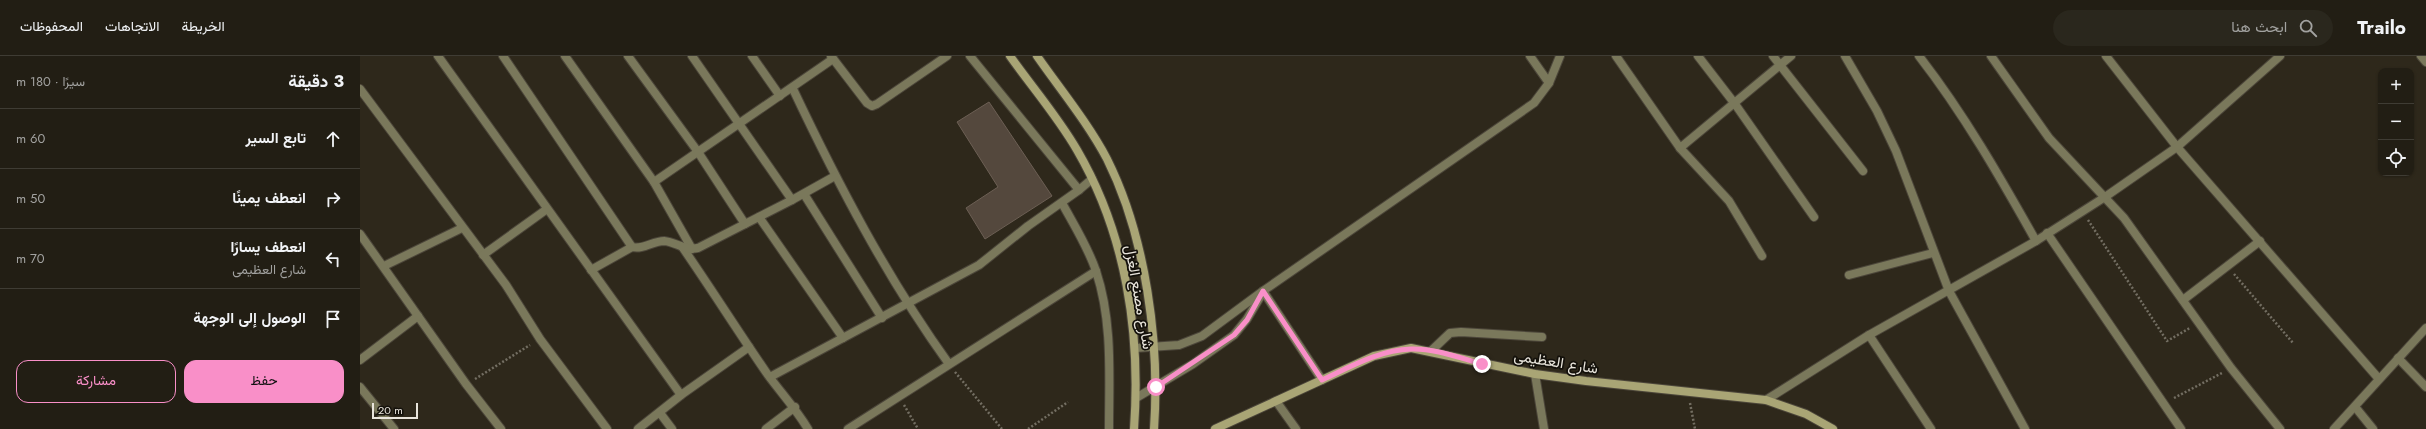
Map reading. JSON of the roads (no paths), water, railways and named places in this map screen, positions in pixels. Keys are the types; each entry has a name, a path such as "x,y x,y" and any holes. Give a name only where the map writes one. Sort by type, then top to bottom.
{"street":[{"path":"438,56 681,395"},
{"path":"503,56 632,247"},
{"path":"565,56 654,182 688,249 749,347 770,377 795,407 808,429"},
{"path":"628,56 698,152 745,224"},
{"path":"692,56 740,123 792,200"},
{"path":"752,56 780,96"},
{"path":"654,182 780,96 793,89 832,57 867,103 872,106 947,56"},
{"path":"970,56 1079,190"},
{"name":"شارع مصنع الغزل","path":"1010,56 1076,149 1092,178 1108,217 1121,257 1135,348 1136,398 1134,429"},
{"name":"شارع مصنع الغزل","path":"1037,56 1091,133 1106,158 1120,189 1131,222 1149,300 1155,348 1156,387 1154,429"},
{"path":"1530,56 1549,83"},
{"path":"1135,348 1155,348 1179,345 1202,336 1263,291 1534,103 1549,83 1560,56"},
{"path":"1616,56 1680,148 1729,200 1762,256"},
{"path":"1698,56 1735,104 1814,217"},
{"path":"1773,56 1863,171"},
{"path":"1680,148 1735,104 1791,56"},
{"path":"1845,56 1877,111 1896,151 1933,253 1949,291 2025,429"},
{"path":"1918,56 1951,98 1981,144 2036,241"},
{"path":"1991,56 2049,138 2124,218 2184,300 2231,368 2280,429"},
{"path":"2106,56 2176,147 2260,241 2379,379"},
{"path":"1766,400 1869,335 2036,241 2105,197 2176,147 2280,56"},
{"path":"2421,56 2426,62"},
{"path":"360,89 462,228 483,254 540,338 607,429"},
{"path":"793,89 834,176 908,304 949,364"},
{"path":"591,270 632,247 639,248 664,241 688,249 745,224 804,194 834,176"},
{"path":"770,377 979,265 1079,190 1092,178"},
{"path":"804,194 882,318"},
{"path":"1062,203 1096,271 1104,299 1109,348 1109,429"},
{"path":"483,254 547,209"},
{"path":"759,217 842,338"},
{"path":"384,266 462,228"},
{"path":"2047,233 2181,429"},
{"path":"360,234 466,384 501,429"},
{"path":"2184,300 2260,241"},
{"path":"1849,275 1933,253"},
{"path":"848,429 1096,271"},
{"path":"1263,291 1322,380"},
{"path":"1136,398 1156,387 1234,335 1247,320 1263,291"},
{"path":"360,360 418,316"},
{"path":"2334,429 2356,408 2379,379 2426,328"},
{"path":"1431,351 1450,334 1456,333 1542,337"},
{"path":"1869,335 1931,429"},
{"path":"638,429 681,395 749,347"},
{"name":"شارع العظيمى","path":"1214,429 1374,356 1411,348 1535,374 1586,382 1766,400 1806,414 1833,429"},
{"path":"2398,358 2426,386"},
{"path":"1535,374 1544,429"},
{"path":"360,387 394,429"},
{"path":"1276,401 1296,429"},
{"path":"766,429 795,407"},
{"path":"2356,408 2373,429"},
{"path":"660,413 672,429"}]}
